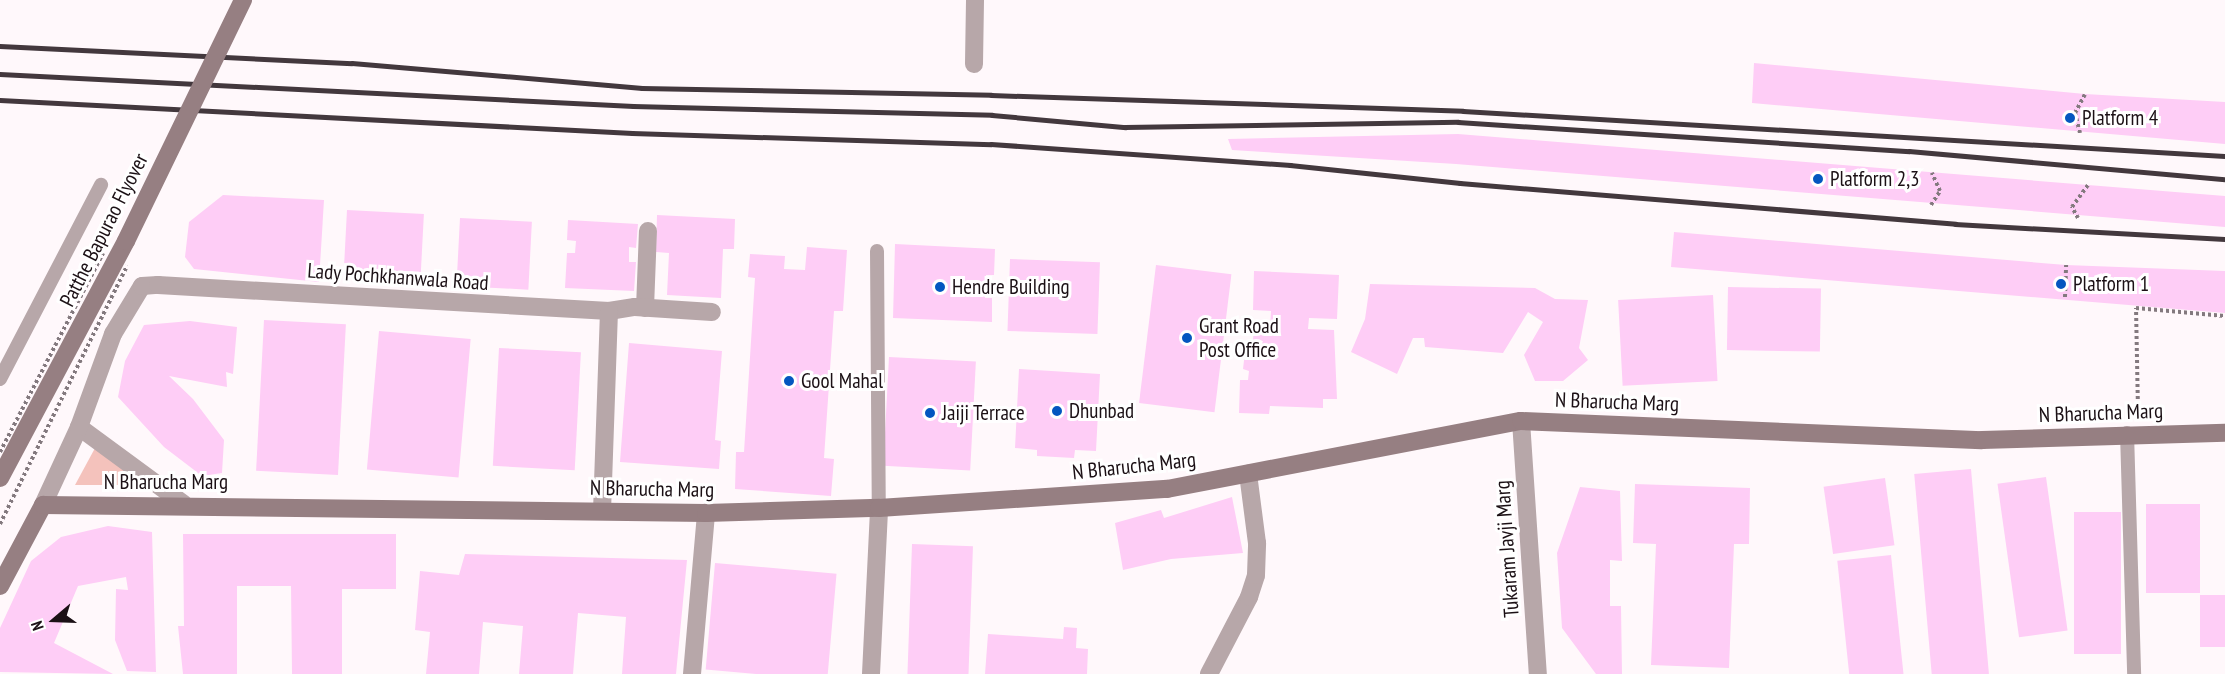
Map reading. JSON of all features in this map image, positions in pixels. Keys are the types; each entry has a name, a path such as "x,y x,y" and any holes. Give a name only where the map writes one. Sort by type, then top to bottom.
{"street":[{"name":"Patthe Bapurao Flyover","path":"0,478 126,241 243,0"},
{"path":"974,64 975,0"},
{"path":"645,308 648,231"},
{"name":"Lady Pochkhanwala Road","path":"43,505 79,427 113,334 142,286 609,311"},
{"path":"602,510 609,311 645,308 712,312"},
{"name":"N Bharucha Marg","path":"43,505 184,504 706,513 879,508 1167,489 1521,421 1982,440 2133,433 2225,433"},
{"name":"Tukaram Javji Marg","path":"1521,421 1538,674"},
{"path":"79,427 184,504"},
{"path":"1209,674 1249,597 1256,575 1257,543 1248,474"},
{"path":"0,586 43,505"},
{"path":"871,674 879,508"},
{"path":"692,674 706,513"}],"lane":[{"path":"0,378 101,185"},
{"path":"877,251 879,508"},
{"path":"2133,433 2134,674"}],"path":[{"path":"2080,133 2075,113 2085,94"},
{"path":"1931,205 1941,191 1932,173"},
{"path":"2078,218 2072,207 2088,185"},
{"path":"2065,297 2066,265"},
{"path":"2133,433 2136,308 2225,316"}],"shaded area":[{"path":"101,437 145,485 75,485"}],"building":[{"name":"Platform 4","path":"1754,63 2085,94 2225,102 2225,144 1752,103"},
{"name":"Platform 2,3","path":"1458,134 2225,196 2225,227 1456,164 1232,150 1228,139"},
{"path":"223,195 324,200 319,282 194,269 185,257 189,222"},
{"path":"347,210 424,214 420,281 343,277"},
{"path":"657,215 735,219 734,249 723,249 721,298 667,295 669,253 656,252"},
{"path":"460,218 532,222 528,290 456,286"},
{"path":"568,220 638,224 636,248 629,247 629,262 636,262 634,291 565,288 567,253 575,253 576,241 567,240"},
{"name":"Platform 1","path":"1674,232 2066,265 2225,271 2225,313 1671,267"},
{"name":"Hendre Building","path":"895,244 995,249 994,275 986,275 985,298 992,298 992,322 893,318"},
{"name":"Gool Mahal","path":"807,247 847,250 843,311 834,311 824,458 834,459 831,496 735,489 736,452 744,452 755,278 748,277 750,254 785,256 784,269 805,270"},
{"path":"1010,259 1100,262 1097,334 1007,331"},
{"name":"Grant Road Post Office","path":"1156,265 1231,274 1214,412 1139,403"},
{"path":"1254,271 1339,275 1337,319 1309,318 1308,329 1334,330 1337,399 1323,399 1323,408 1270,406 1269,414 1239,413 1240,380 1248,380 1249,371 1243,369 1245,352 1252,352 1254,328 1270,329 1271,311 1253,310"},
{"path":"1370,284 1535,288 1555,299 1588,300 1579,348 1588,360 1563,381 1535,381 1524,355 1543,322 1528,312 1503,353 1425,347 1424,338 1413,338 1397,374 1351,352 1365,319"},
{"path":"1728,287 1821,289 1820,352 1727,350"},
{"path":"1713,295 1718,381 1623,386 1618,300"},
{"path":"264,320 346,324 338,475 256,471"},
{"path":"190,321 237,327 233,374 226,372 227,387 169,376 193,399 224,440 222,473 202,476 164,447 118,397 125,361 144,325"},
{"path":"379,331 471,339 459,477 367,469"},
{"path":"629,343 722,351 715,440 721,441 719,469 620,462"},
{"path":"499,348 581,352 575,470 493,466"},
{"name":"Jaiji Terrace","path":"889,357 976,362 970,470 883,466"},
{"name":"Dhunbad","path":"1019,369 1100,374 1096,451 1075,450 1074,458 1037,456 1037,450 1015,448"},
{"path":"1971,469 1989,674 1932,674 1914,474"},
{"path":"2046,477 2068,630 2019,637 1997,484"},
{"path":"1885,478 1894,545 1833,554 1824,487"},
{"path":"1635,484 1750,488 1749,544 1734,544 1729,668 1651,665 1656,544 1633,543"},
{"path":"1580,487 1620,491 1622,561 1610,560 1610,606 1621,606 1622,674 1596,674 1562,628 1557,553"},
{"path":"1232,497 1243,553 1171,559 1123,570 1115,523 1161,510 1164,518"},
{"path":"2146,504 2200,504 2200,593 2146,593"},
{"path":"2074,512 2121,512 2121,654 2074,654"},
{"path":"108,526 152,532 156,672 127,671 115,640 116,589 128,590 126,577 78,586 54,643 113,674 0,672 0,628 31,561 61,537"},
{"path":"183,534 396,534 396,589 342,589 342,674 292,674 291,586 237,586 237,674 183,674 178,626 184,626"},
{"path":"912,544 973,546 968,674 907,674"},
{"path":"465,554 687,560 676,674 622,674 626,617 578,613 573,674 519,674 523,626 483,622 479,674 426,674 430,632 415,630 420,571 459,575"},
{"path":"1891,555 1904,674 1849,674 1837,561"},
{"path":"715,563 837,574 828,674 756,674 706,670"},
{"path":"2200,595 2225,595 2225,647 2200,647"},
{"path":"1064,627 1077,628 1076,648 1088,649 1087,674 985,674 988,634 1063,639"}],"railway":[{"path":"0,46 352,63 642,88 991,95 1463,111 2225,156"},
{"path":"0,74 633,106 992,115 1125,127 1458,122 1909,151 2225,179"},
{"path":"0,100 632,133 991,144 1290,165 1460,183 1955,224 2225,239"}],"place":[{"name":"Platform 4","path":"2070,118"},
{"name":"Platform 2,3","path":"1818,179"},
{"name":"Platform 1","path":"2061,284"},
{"name":"Hendre Building","path":"940,287"},
{"name":"Grant Road Post Office","path":"1187,338"},
{"name":"Gool Mahal","path":"789,381"},
{"name":"Dhunbad","path":"1057,411"},
{"name":"Jaiji Terrace","path":"930,413"}]}
